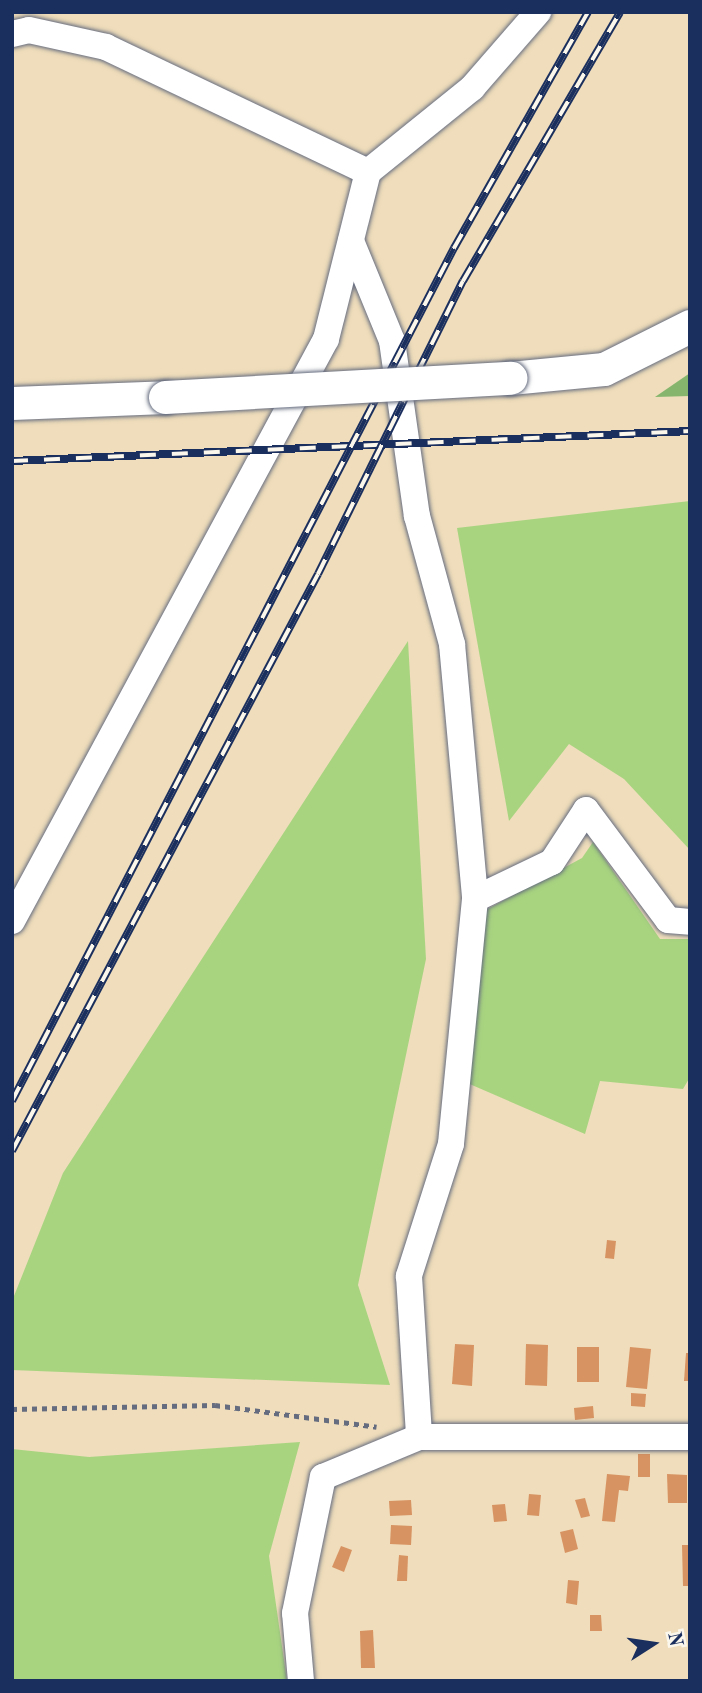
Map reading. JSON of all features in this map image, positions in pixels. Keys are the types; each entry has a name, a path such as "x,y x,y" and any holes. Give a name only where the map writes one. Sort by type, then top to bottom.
{"street":[{"path":"12,921 326,339 368,172 472,88 538,12"},
{"path":"12,34 29,30 106,47 368,172"},
{"path":"351,241 393,341 417,516 452,643 475,899 451,1144 409,1276 419,1437"},
{"path":"12,402 165,397 510,378 604,369 690,326"},
{"path":"475,899 552,862 586,810 668,920 690,922"},
{"path":"302,1681 295,1613 323,1477 419,1437 690,1437"}],"path":[{"path":"12,1409 215,1405 354,1421 419,1437"}],"green space":[{"path":"690,373 690,396 655,397"},
{"path":"690,501 690,850 624,779 569,744 509,821 457,528"},
{"path":"408,641 426,959 358,1285 390,1385 12,1370 12,1301 63,1173"},
{"path":"593,842 660,939 690,939 690,1077 683,1089 600,1081 585,1134 465,1082 484,911 582,858"},
{"path":"300,1442 269,1556 287,1681 12,1681 12,1449 89,1457"}],"building":[{"path":"607,1240 616,1241 614,1259 605,1258"},
{"path":"455,1344 474,1345 472,1386 452,1384"},
{"path":"526,1344 548,1345 547,1386 525,1385"},
{"path":"577,1347 599,1347 599,1382 577,1382"},
{"path":"630,1347 651,1349 647,1389 626,1387"},
{"path":"686,1353 690,1353 690,1381 684,1381"},
{"path":"631,1393 646,1394 645,1407 631,1406"},
{"path":"593,1406 594,1418 575,1420 574,1408"},
{"path":"638,1454 650,1454 650,1477 638,1477"},
{"path":"607,1474 630,1476 628,1491 619,1490 615,1522 602,1521"},
{"path":"667,1474 687,1475 687,1503 668,1503"},
{"path":"529,1494 541,1495 539,1516 527,1515"},
{"path":"585,1498 590,1516 581,1518 575,1500"},
{"path":"411,1500 412,1515 390,1516 389,1501"},
{"path":"505,1504 507,1521 494,1522 492,1505"},
{"path":"391,1525 412,1526 411,1545 390,1544"},
{"path":"573,1529 578,1549 565,1553 560,1532"},
{"path":"682,1545 690,1545 690,1586 683,1586"},
{"path":"341,1546 352,1550 344,1572 332,1567"},
{"path":"399,1555 408,1556 407,1581 397,1581"},
{"path":"568,1580 579,1581 577,1605 566,1603"},
{"path":"590,1615 601,1615 602,1631 590,1631"},
{"path":"373,1630 375,1668 361,1668 360,1631"}],"railway":[{"path":"12,1101 454,248 588,12"},
{"path":"12,1151 318,574 463,281 620,12"},
{"path":"12,461 690,431"}]}
